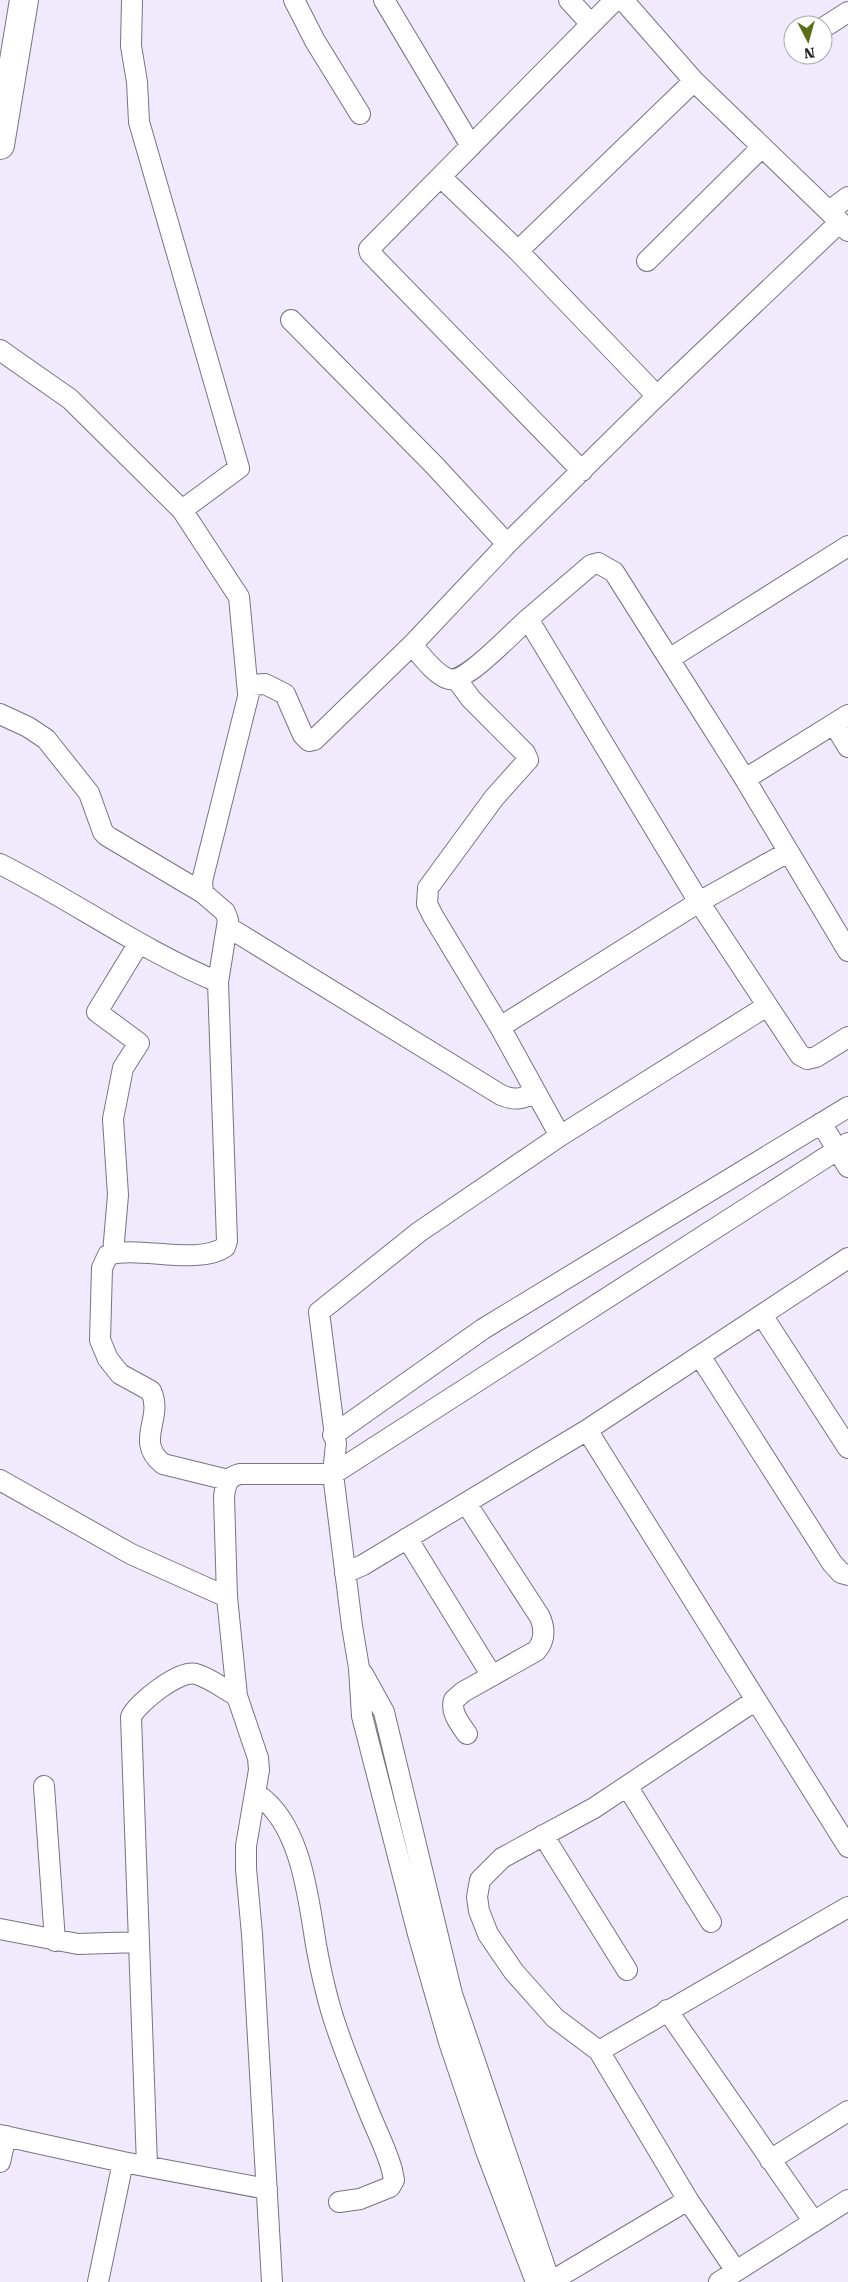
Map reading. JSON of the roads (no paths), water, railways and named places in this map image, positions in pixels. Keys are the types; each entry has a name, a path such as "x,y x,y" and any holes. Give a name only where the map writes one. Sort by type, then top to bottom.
{"street":[{"path":"0,145 24,0"},
{"path":"132,0 132,46 140,122 240,468 182,510"},
{"path":"294,0 315,42 360,114"},
{"path":"384,0 471,146"},
{"path":"569,0 591,24"},
{"path":"582,471 369,251 370,246 441,177 615,0"},
{"path":"623,0 694,81 839,221"},
{"path":"833,22 848,12"},
{"path":"518,251 694,81"},
{"path":"647,261 762,147"},
{"path":"441,177 518,251 657,396"},
{"path":"203,893 202,881 251,685 260,683 285,694 304,738 309,741 314,740 412,645 507,544 839,221 848,197"},
{"path":"291,320 435,466 507,544"},
{"path":"0,350 70,399 182,510 239,598 248,693"},
{"path":"669,659 848,546"},
{"path":"412,645 440,674 448,679 457,680 469,672 591,565 598,563 614,572 745,779 848,951"},
{"path":"528,619 700,902 800,1054 807,1059 816,1057 848,1037"},
{"path":"457,680 471,698 525,753 528,760 465,835 428,888 426,895 433,916 500,1027 560,1136"},
{"path":"0,714 28,727 46,739 89,793 103,832 107,836 203,893 227,915 228,926 218,982 228,1232 225,1247 211,1252 174,1255 113,1253 108,1255 102,1268 100,1340 108,1360 120,1374 151,1391 155,1409 150,1433 150,1451 163,1464 228,1480 240,1474 333,1474 843,1146"},
{"path":"745,779 841,719 848,747"},
{"path":"500,1027 700,902 788,852"},
{"path":"0,864 184,968 218,982"},
{"path":"228,926 501,1095 515,1099 524,1099 535,1092"},
{"path":"113,1253 118,1195 113,1119 123,1068 138,1043 97,1012 138,943"},
{"path":"536,2282 483,2142 449,2042 418,1934 362,1716 359,1668 344,1572 333,1474 336,1444 333,1434 319,1312 419,1232 560,1136 767,1006"},
{"path":"333,1434 483,1329 848,1107"},
{"path":"822,1123 843,1146 848,1167"},
{"path":"344,1572 363,1565 587,1430 848,1258"},
{"path":"762,1315 848,1448"},
{"path":"700,1356 832,1563 841,1573 848,1576"},
{"path":"587,1430 848,1847"},
{"path":"0,1480 131,1554 227,1597"},
{"path":"228,1480 224,1496 227,1597 237,1696 258,1758 259,1779 246,1846 246,1869 252,1934 272,2282"},
{"path":"466,1503 542,1623 543,1641 536,1652 463,1692 454,1700 453,1709 466,1734"},
{"path":"407,1538 492,1676"},
{"path":"359,1668 384,1712 452,1994 550,2282 688,2200"},
{"path":"147,2165 130,1724 133,1710 185,1673 196,1674 237,1696"},
{"path":"736,2271 688,2200 599,2051 555,2018 534,1997 488,1934 479,1911 477,1897 480,1880 502,1858 594,1808 756,1700"},
{"path":"44,1786 55,1941"},
{"path":"627,1786 711,1922"},
{"path":"256,1794 268,1802 274,1810 297,1854 306,1882 316,1946 330,2006 349,2062 392,2170 394,2180 390,2187 360,2199 339,2202"},
{"path":"543,1835 626,1970"},
{"path":"599,2051 848,1907"},
{"path":"0,1929 78,1944 139,1942"},
{"path":"667,2010 814,2222"},
{"path":"770,2160 848,2111"},
{"path":"0,2162 3,2135 123,2162 267,2189"},
{"path":"98,2282 123,2162"},
{"path":"719,2282 848,2200"}]}
